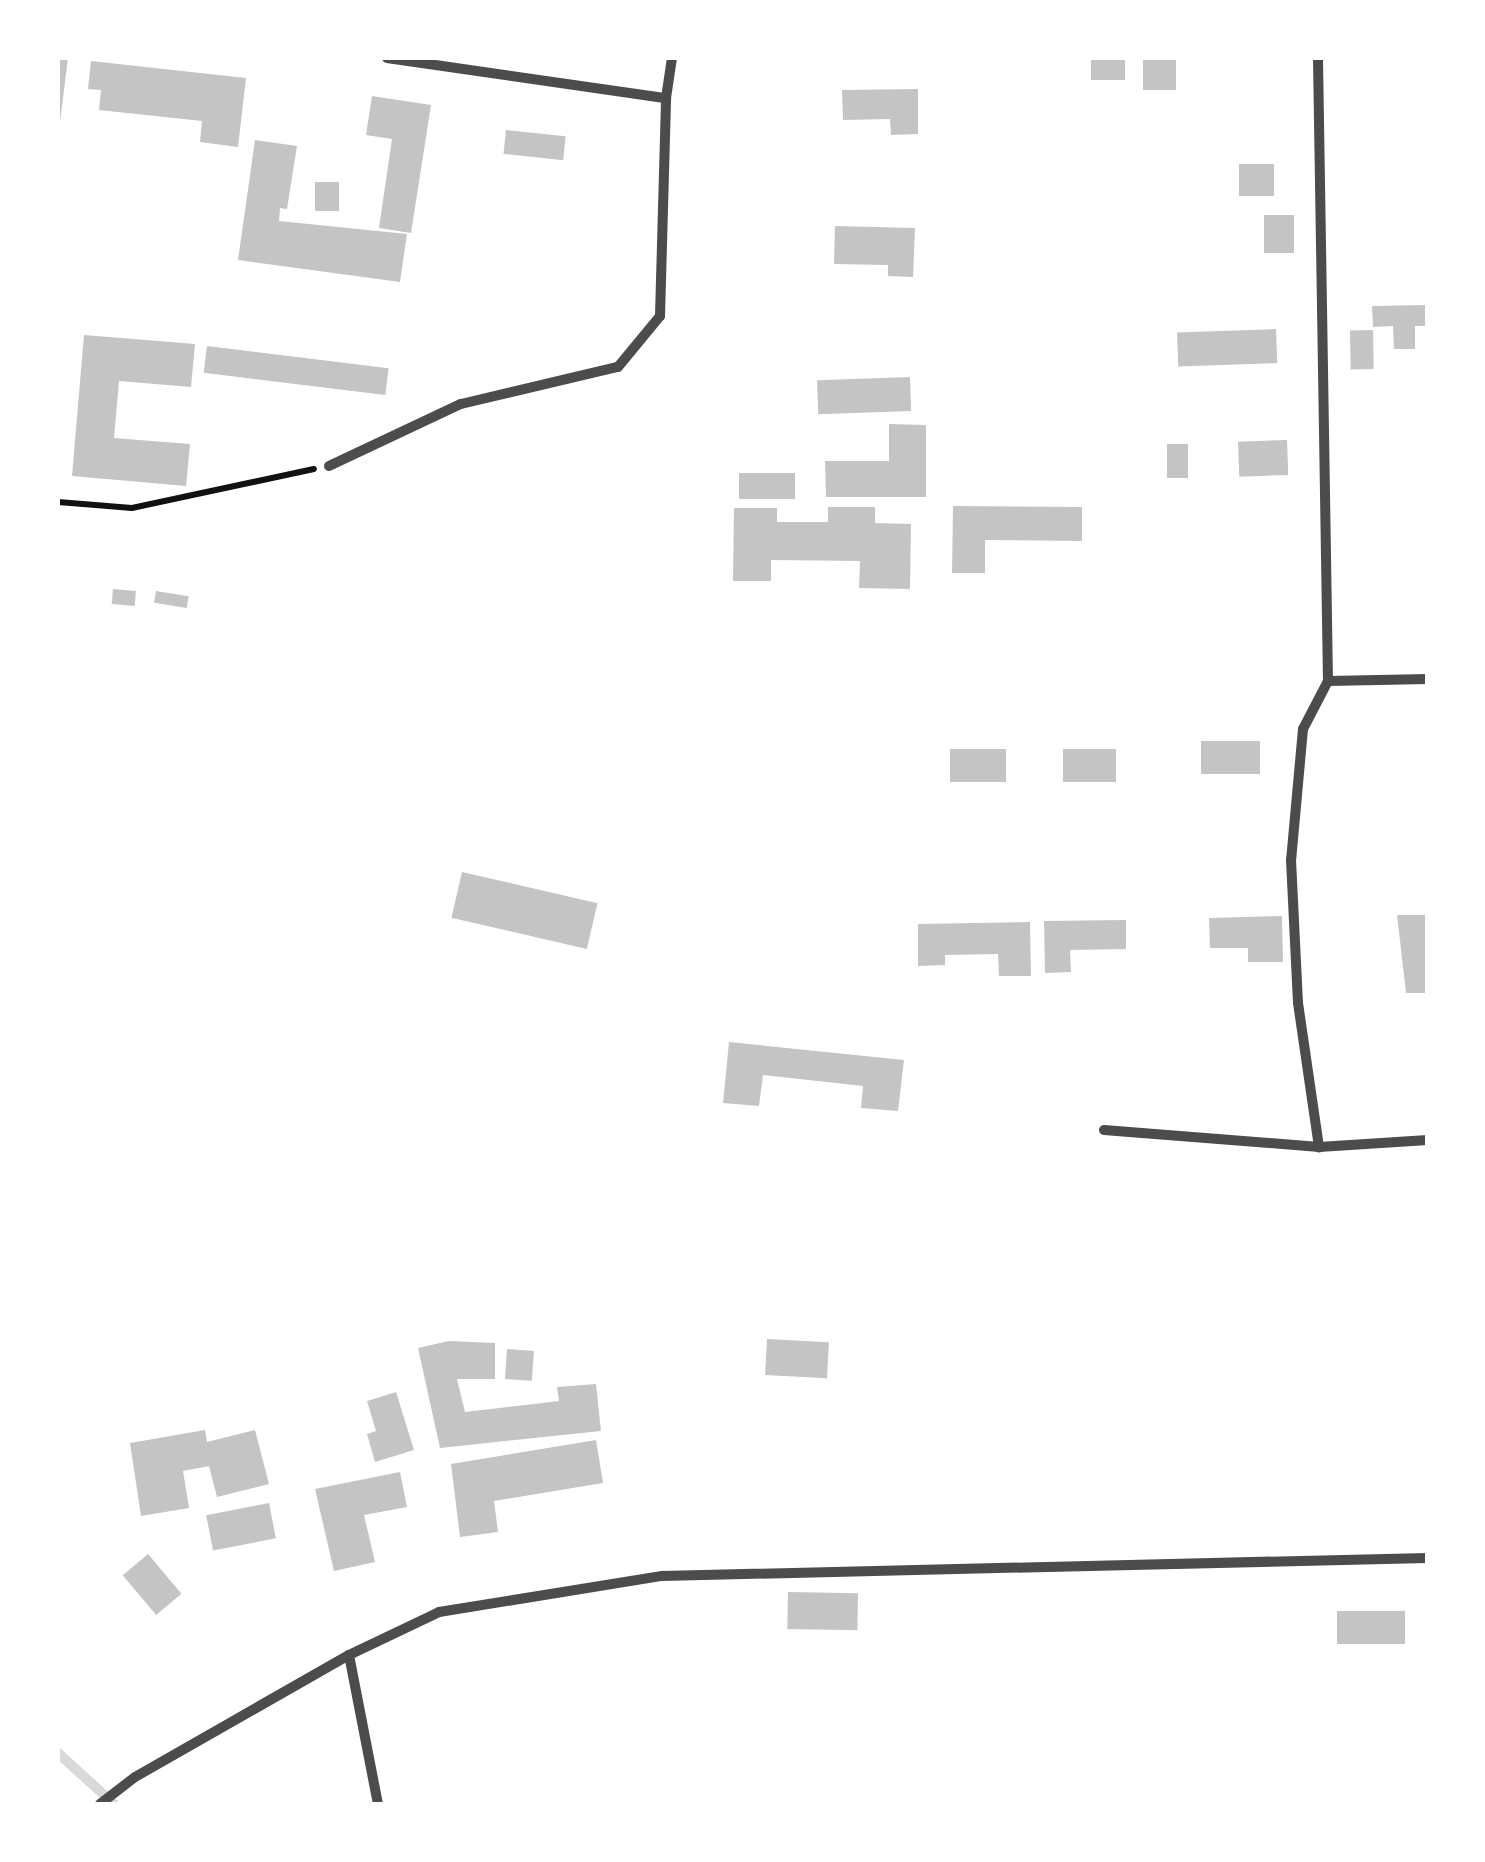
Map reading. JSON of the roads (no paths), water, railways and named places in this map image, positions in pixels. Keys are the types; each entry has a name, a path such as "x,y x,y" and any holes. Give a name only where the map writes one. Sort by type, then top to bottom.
{"street":[{"path":"387,58 666,98"},
{"path":"330,466 461,404 618,367 660,316 666,98 672,58"},
{"path":"1318,58 1328,681 1303,729 1291,860 1298,1003 1319,1147"},
{"path":"1328,681 1428,679"},
{"path":"1104,1130 1319,1147 1428,1140"},
{"path":"100,1804 135,1777 349,1655 439,1612 662,1576 1428,1558"},
{"path":"349,1655 378,1804"}],"waterway":[{"path":"58,1753 114,1804"}]}
